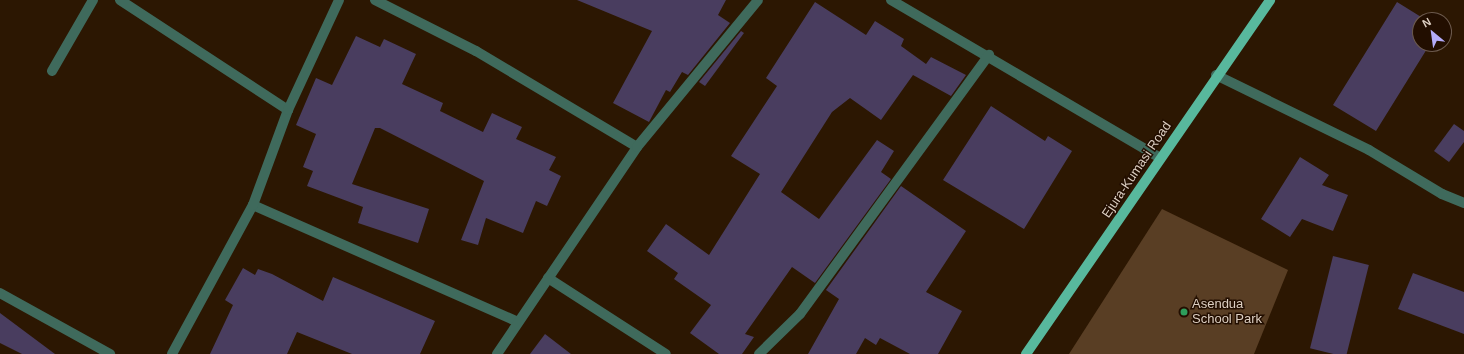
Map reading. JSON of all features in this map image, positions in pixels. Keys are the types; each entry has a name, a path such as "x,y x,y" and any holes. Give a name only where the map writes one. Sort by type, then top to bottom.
{"main road":[{"name":"Ejura-Kumasi Road","path":"1026,354 1216,75 1270,0"}],"street":[{"path":"52,71 93,0"},
{"path":"120,0 288,110"},
{"path":"172,354 254,205 288,110 340,0"},
{"path":"375,0 476,51 637,147"},
{"path":"497,354 637,147 758,0"},
{"path":"891,0 989,55 1160,158"},
{"path":"759,354 800,314 989,55"},
{"path":"1216,75 1369,150 1442,194 1464,203"},
{"path":"254,205 518,322"},
{"path":"548,278 666,354"},
{"path":"0,293 110,354"}],"shaded area":[{"name":"Asendua School Park","path":"1162,209 1288,270 1254,354 1069,354"}],"building":[{"path":"577,0 726,0 718,15 730,23 688,75 682,72 670,92 666,90 649,122 613,103 652,31"},
{"path":"815,2 866,35 875,21 904,39 901,46 926,64 931,57 966,75 951,96 913,75 881,120 850,98 832,112 781,192 819,219 877,140 894,151 881,172 891,179 815,283 792,267 745,334 754,337 742,354 719,354 690,333 711,305 674,279 678,273 647,251 666,224 709,255 760,174 731,156 777,86 766,78"},
{"path":"1397,2 1413,12 1412,52 1425,52 1376,131 1333,105"},
{"path":"741,31 744,33 705,86 699,82"},
{"path":"356,36 380,47 384,39 416,54 402,84 443,103 440,111 483,132 492,113 522,127 516,139 556,157 549,170 561,176 547,206 536,201 523,233 486,218 478,245 461,240 484,181 380,128 375,128 352,184 429,209 418,243 358,223 363,207 307,186 313,171 303,167 316,134 296,125 316,78 332,85"},
{"path":"991,106 1045,141 1048,136 1072,151 1024,229 943,180"},
{"path":"1454,124 1464,131 1464,142 1449,162 1434,151"},
{"path":"1300,157 1329,175 1322,185 1348,195 1333,231 1302,219 1290,237 1261,219"},
{"path":"901,186 966,231 926,292 962,311 938,354 910,354 880,338 876,345 865,338 856,354 808,354 839,299 826,290"},
{"path":"1333,256 1369,265 1347,354 1333,354 1310,348"},
{"path":"243,268 255,275 258,269 272,274 323,301 333,277 435,321 420,354 352,354 297,332 287,354 210,354 233,305 225,300"},
{"path":"1413,273 1464,292 1464,334 1398,309"},
{"path":"0,313 55,354 22,354 0,343"},
{"path":"545,334 571,354 530,354"}],"place":[{"name":"Asendua School Park","path":"1184,312"}]}
